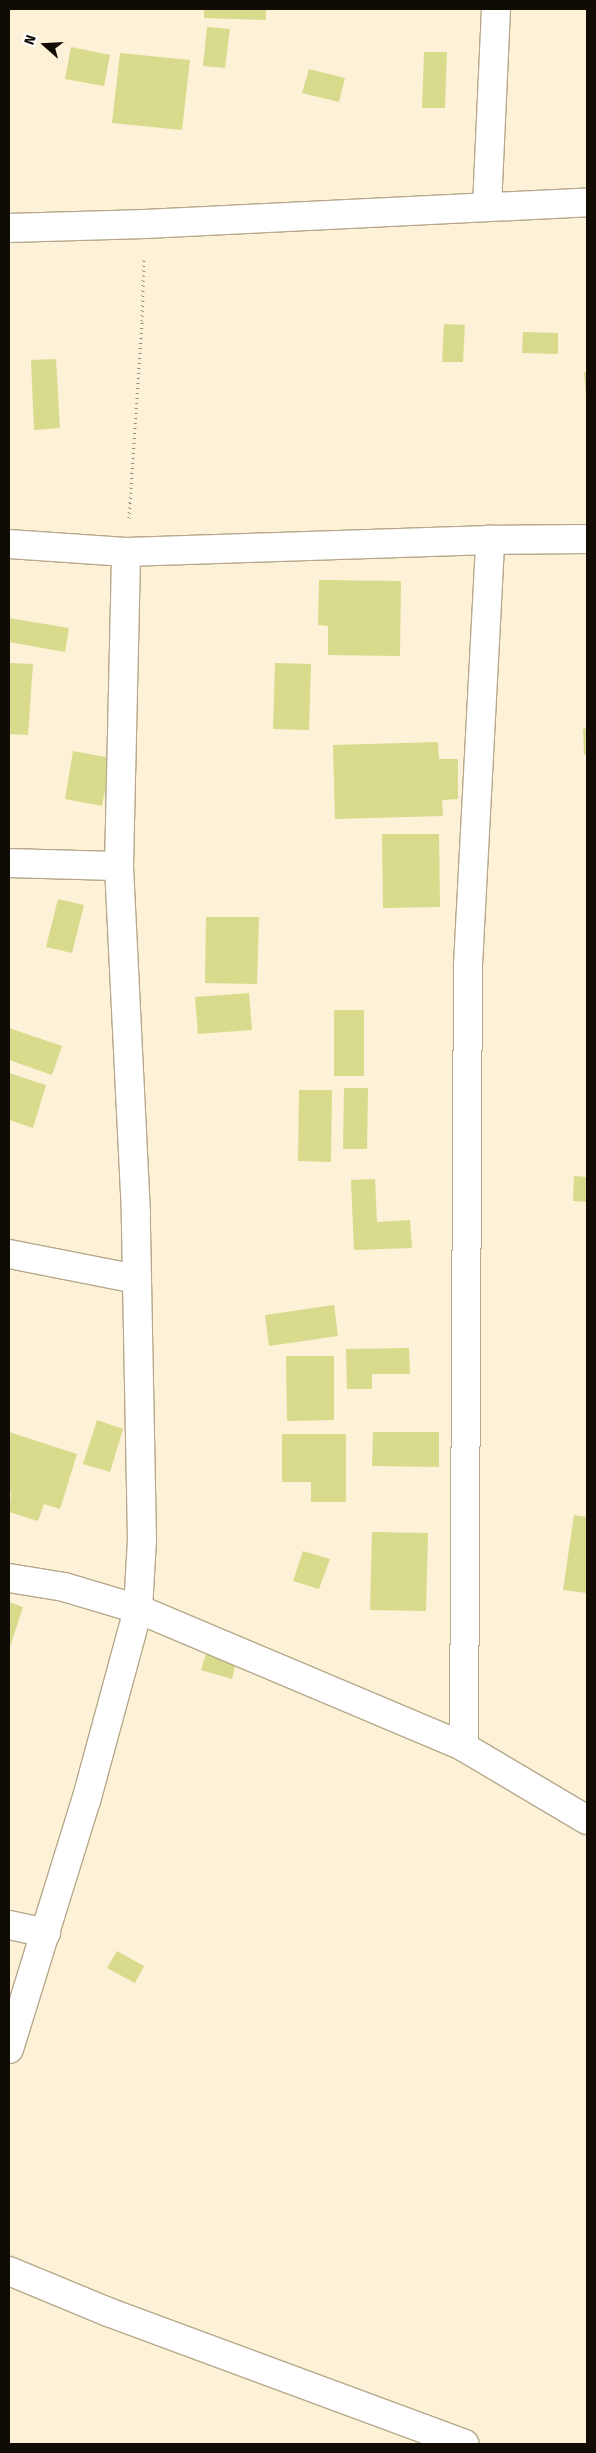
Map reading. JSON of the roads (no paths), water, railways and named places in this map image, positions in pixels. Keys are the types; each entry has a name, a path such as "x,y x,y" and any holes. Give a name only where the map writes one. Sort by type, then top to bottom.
{"street":[{"path":"487,207 496,9"},
{"path":"9,228 145,224 587,202"},
{"path":"9,544 126,552 490,540 587,539"},
{"path":"464,1747 468,965 490,540"},
{"path":"9,2048 86,1801 138,1609 142,1540 136,1214 119,866 126,552"},
{"path":"9,863 119,866"},
{"path":"9,1254 137,1279"},
{"path":"9,1578 64,1587 138,1609 464,1747 587,1820"},
{"path":"9,1925 46,1933"},
{"path":"9,2271 108,2312 464,2444"}]}
